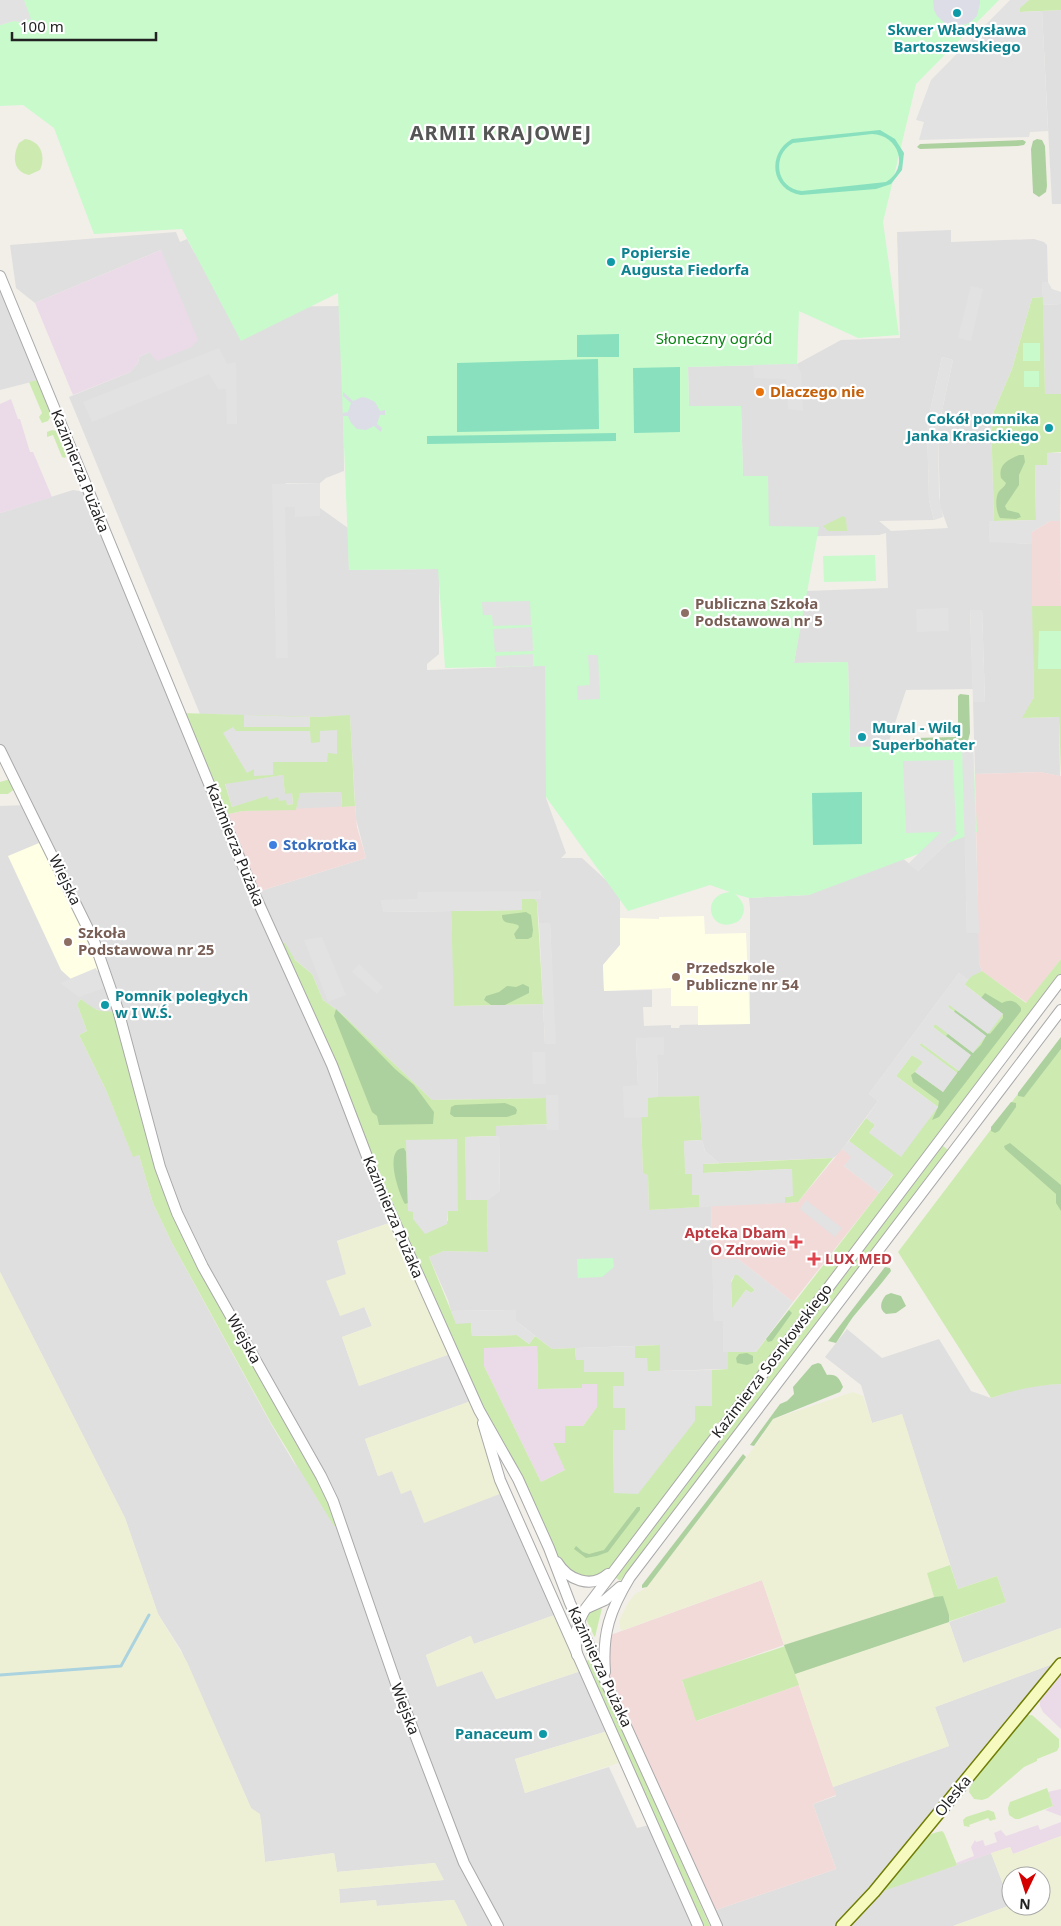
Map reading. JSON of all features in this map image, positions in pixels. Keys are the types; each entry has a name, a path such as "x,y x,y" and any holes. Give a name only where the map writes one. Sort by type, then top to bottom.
{"main road":[{"name":"Oleska","path":"842,1926 874,1892 1061,1664"}],"street":[{"name":"Kazimierza Pużaka","path":"0,276 254,893 316,1027 368,1161 479,1410 518,1479 579,1622 716,1926"},
{"name":"Wiejska","path":"0,750 94,941 118,1010 160,1167 177,1213 203,1267 321,1476 333,1501 401,1698 464,1863 498,1926"},
{"name":"Kazimierza Sosnkowskiego","path":"577,1655 576,1636 579,1622 586,1608 1061,980"},
{"name":"Kazimierza Sosnkowskiego","path":"605,1678 604,1650 607,1626 612,1609 630,1577 1061,1010"},
{"name":"Kazimierza Pużaka","path":"479,1410 500,1480 698,1926"},
{"path":"549,1548 564,1572 578,1580 593,1582 599,1580 618,1565"},
{"path":"547,1584 559,1600 572,1606 586,1608 605,1600 630,1577"}],"shaded area":[{"path":"0,0 24,0 31,19 0,25"},
{"name":"Skwer Władysława Bartoszewskiego","path":"933,0 980,0 980,3 977,16 972,21 967,24 954,26 947,25 937,16"},
{"path":"1010,0 1029,0 1020,8 1020,12 1042,11 1048,131 1030,132 1029,137 919,140 924,122 916,120 931,80"},
{"path":"1061,10 1061,204 1052,204 1042,11"},
{"path":"951,230 951,242 1034,239 1047,245 1048,282 1042,282 1043,297 1032,298 1012,369 991,418 994,521 989,521 989,541 1032,544 1034,697 1023,718 1059,717 1060,776 1040,772 975,774 973,702 985,701 982,610 970,611 973,689 906,690 887,747 850,748 848,662 794,663 806,591 888,588 886,533 879,535 769,537 743,476 741,406 689,406 688,367 797,364 841,340 900,338 897,232","holes":["942,357 953,360 938,429 940,506 948,528 891,531 879,521 934,520 929,500 927,425"]},
{"path":"176,232 180,242 187,239 194,252 243,307 339,306 343,367 344,471 326,478 320,483 285,483 348,528 349,570 439,569 439,654 427,664 427,670 562,665 546,798 566,853 561,858 582,858 620,893 620,945 603,965 604,991 652,990 652,1007 643,1007 644,1026 671,1025 671,1028 679,1028 680,1025 750,1023 749,898 809,895 894,851 918,871 958,833 965,832 967,933 979,933 979,963 982,971 968,980 959,973 869,1094 878,1101 838,1155 833,1158 719,1163 705,1151 702,1140 699,1096 658,1097 657,1055 636,1038 638,1085 624,1117 641,1117 643,1173 648,1174 649,1210 711,1206 714,1320 723,1321 723,1352 728,1352 728,1369 660,1371 659,1345 552,1349 516,1321 516,1310 451,1311 429,1257 444,1251 488,1252 487,1200 500,1191 499,1136 496,1136 496,1126 547,1124 546,1095 546,1098 432,1100 342,1014 323,1000 312,974 293,958 395,1221 337,1241 372,1326 342,1337 359,1386 453,1353 474,1400 365,1439 378,1476 392,1471 411,1490 505,1492 560,1613 474,1644 470,1636 426,1655 437,1686 482,1671 497,1699 584,1670 611,1730 515,1759 525,1793 609,1767 637,1828 653,1824 698,1926 467,1926 454,1900 376,1906 376,1900 340,1904 339,1889 443,1880 435,1863 337,1872 334,1853 265,1862 261,1820 251,1808 181,1650 158,1614 125,1518 0,1272 0,806 27,805 0,750 0,513 73,490 90,493 254,893 366,858 356,819 350,716 200,714 69,397 130,372 138,363 139,357 149,352 161,250 35,303 16,288 10,245","holes":["535,899 539,923 550,923 555,1044 545,1044 543,1004 455,1006 451,911 384,912 381,900","81,999 90,1007 106,1013 191,1242 297,1468 172,1243 153,1203 139,1155 133,1156 106,1090 79,1035 87,1031 77,1004"]},
{"path":"161,250 198,340 191,347 157,361 149,352 139,357 138,363 130,372 73,395 35,303"},
{"path":"0,280 43,379 0,390"},
{"path":"1042,282 1048,282 1052,289 1061,292 1061,304 1043,305"},
{"path":"971,286 983,289 971,341 958,338"},
{"path":"1061,304 1061,394 1045,394 1043,305"},
{"path":"219,348 227,364 236,362 237,424 227,424 226,389 218,389 209,374 92,422 83,402"},
{"path":"942,357 953,360 938,429 939,496 943,517 934,520 929,500 927,425"},
{"path":"797,364 801,373 803,411 788,409 786,379 754,378 753,365"},
{"path":"343,392 353,401 362,397 367,398 375,402 380,411 385,410 385,415 380,415 377,424 382,428 381,432 374,426 366,430 357,429 351,423 348,416 343,416 343,413 348,412 351,403 343,396"},
{"path":"11,399 18,419 20,419 30,452 33,452 52,497 0,513 0,404"},
{"path":"1047,453 1061,453 1060,521 1050,521 1032,532 1032,544 989,542 989,521 1036,520 1035,465 1047,465"},
{"path":"1060,473 1061,606 1032,606 1032,532 1050,521"},
{"path":"320,483 320,516 295,517 295,507 285,507 288,658 276,658 272,484"},
{"path":"530,601 531,625 493,626 492,615 483,615 482,602"},
{"path":"948,608 949,631 917,632 916,609"},
{"path":"970,610 982,610 985,702 973,702"},
{"path":"532,627 533,651 495,652 493,629"},
{"path":"533,654 533,666 496,667 495,656"},
{"path":"588,655 598,655 600,699 578,700 577,686 590,685"},
{"path":"244,715 310,717 310,727 244,727"},
{"path":"233,727 236,731 310,731 311,743 320,742 320,731 337,730 337,754 328,753 327,762 273,762 273,775 254,776 254,769 247,773 223,733"},
{"path":"973,744 979,933 967,933 962,745"},
{"path":"953,760 956,831 958,833 918,871 908,864 941,832 906,833 903,761"},
{"path":"1040,772 1061,776 1061,959 1027,1003 982,971 979,963 975,774"},
{"path":"283,775 285,793 292,793 293,804 287,805 278,801 268,800 232,807 225,783"},
{"path":"341,792 342,807 296,810 299,793"},
{"path":"355,806 357,827 366,858 254,893 223,815 243,811"},
{"path":"39,843 78,919 99,970 73,981 61,970 8,856"},
{"path":"541,891 541,899 522,899 522,910 384,912 380,900 417,900 418,892"},
{"name":"Przedszkole Publiczne nr 54","path":"704,916 705,934 746,933 750,1024 698,1025 698,1006 671,1006 671,988 604,991 603,965 620,945 620,918 659,919 659,917"},
{"path":"539,923 550,923 556,1044 545,1044"},
{"path":"322,937 346,995 328,1002 304,940"},
{"path":"359,964 383,987 377,994 352,972"},
{"path":"96,968 104,988 79,997 60,983"},
{"path":"959,973 968,980 965,985 1003,1014 988,1034 949,1005 948,1007 986,1036 973,1053 935,1024 933,1027 971,1055 959,1071 921,1043 920,1045 957,1073 943,1092 915,1072 923,1062 912,1055 896,1076 938,1107 901,1157 869,1133 875,1125 866,1118 878,1101 869,1094"},
{"path":"664,1037 664,1055 657,1055 658,1097 648,1098 648,1117 624,1118 623,1086 638,1085 636,1038"},
{"path":"532,1052 545,1052 546,1084 533,1084"},
{"path":"546,1095 558,1095 559,1130 547,1130"},
{"path":"499,1136 500,1192 487,1200 466,1200 465,1137"},
{"path":"457,1139 458,1211 448,1211 447,1224 425,1234 413,1219 413,1212 408,1211 406,1140"},
{"path":"702,1140 705,1151 719,1163 703,1164 703,1173 792,1169 793,1196 785,1197 785,1203 699,1207 699,1195 692,1195 692,1174 685,1174 684,1141"},
{"path":"849,1141 893,1174 879,1193 844,1166 851,1157 842,1149"},
{"path":"842,1149 852,1157 844,1166 879,1193 793,1302 738,1259 712,1259 711,1206 798,1202"},
{"path":"806,1200 842,1228 835,1237 800,1209"},
{"path":"395,1221 453,1353 359,1386 342,1337 372,1326 365,1307 340,1316 326,1281 346,1274 337,1241"},
{"path":"712,1259 738,1259 793,1302 756,1352 723,1352 723,1321 714,1321","holes":["735,1274 755,1290 751,1293 746,1290 732,1308 731,1281"]},
{"path":"0,1272 125,1518 158,1614 187,1662 251,1808 260,1814 265,1862 334,1853 337,1872 435,1863 444,1880 339,1889 340,1903 376,1900 377,1906 454,1900 467,1926 0,1926"},
{"path":"516,1310 516,1321 535,1336 529,1344 517,1335 472,1336 471,1323 456,1324 451,1311"},
{"path":"847,1329 882,1358 939,1339 971,1391 991,1398 1020,1388 1061,1384 1061,1628 963,1663 949,1622 1006,1602 997,1576 958,1589 902,1415 872,1423 861,1385 825,1357"},
{"path":"537,1346 538,1389 582,1388 582,1384 597,1384 597,1407 583,1426 565,1470 541,1482 484,1366 484,1347"},
{"path":"635,1346 635,1358 647,1358 648,1371 712,1370 712,1406 695,1406 695,1421 638,1494 614,1493 613,1430 625,1430 625,1408 613,1408 613,1386 624,1386 624,1372 584,1372 584,1360 576,1360 575,1348"},
{"path":"853,1392 863,1396 872,1423 902,1414 950,1565 927,1573 935,1597 784,1645 762,1580 621,1631 619,1621 628,1603 634,1595 647,1587 758,1442 773,1419"},
{"path":"474,1400 505,1492 424,1523 411,1490 401,1494 392,1471 378,1476 365,1439"},
{"path":"762,1580 784,1645 682,1681 697,1721 799,1685 836,1795 813,1804 836,1869 710,1912 605,1678 605,1637"},
{"path":"560,1613 584,1670 496,1699 482,1671 437,1687 426,1655 471,1636 474,1644"},
{"path":"949,1622 963,1663 1061,1628 1061,1661 935,1707 949,1746 833,1787 795,1674"},
{"path":"1061,1661 873,1894 991,1853 1001,1879 1001,1909 953,1926 717,1926 710,1912 836,1869 813,1804 836,1796 833,1787 949,1746 935,1707"},
{"path":"1061,1664 1061,1729 1043,1712 1040,1706 1039,1690"},
{"path":"611,1730 625,1761 525,1793 515,1759"},
{"path":"1061,1789 1061,1816 1045,1810 1053,1806 1048,1792"},
{"path":"1061,1822 1061,1836 1013,1854 1010,1847 957,1865 956,1863 974,1856 971,1847 975,1840 976,1842 983,1840 985,1846 997,1842 994,1833 1001,1830 1006,1836 1038,1825 1040,1830"},
{"path":"1061,1836 1061,1926 953,1926 1001,1909 1001,1916 1051,1916 1051,1866 1001,1866 1001,1878 991,1853 1010,1847 1013,1854"}],"green space":[{"name":"Słoneczny ogród","path":"24,0 999,0 916,84 883,222 899,335 858,338 799,311 797,364 688,367 689,406 741,406 743,476 768,476 769,526 819,527 794,663 848,662 850,747 973,744 977,832 809,895 749,898 735,894 742,903 744,911 740,920 733,924 717,922 711,911 715,899 721,894 730,892 710,885 628,911 546,797 545,666 445,668 438,569 349,570 338,293 241,341 182,229 94,234 54,128 23,105 0,106 0,25 14,21 21,22"},
{"path":"1029,0 1061,0 1061,10 1020,12 1019,8"},
{"path":"880,130 895,139 904,153 902,170 891,184 876,189 801,195 791,192 783,186 778,179 776,170 778,153 792,139","holes":["872,134 881,136 895,146 899,161 898,169 886,182 802,191 793,189 787,184 779,171 781,155 793,143"]},
{"path":"25,139 35,143 41,150 42,155 40,170 29,175 20,171 15,163 15,153 19,143"},
{"path":"1037,139 1042,140 1045,146 1047,186 1046,192 1039,197 1033,193 1031,149 1033,141"},
{"path":"1023,140 1026,142 1024,145 1018,146 920,149 917,147 920,144"},
{"path":"1043,297 1045,394 1061,394 1061,452 1047,453 1047,465 1035,466 1036,520 994,521 991,418 1012,369 1032,298"},
{"path":"619,334 619,357 577,357 577,335"},
{"path":"1023,343 1040,343 1040,361 1023,361"},
{"path":"598,359 599,429 457,432 457,363"},
{"path":"680,367 680,432 634,433 633,368"},
{"path":"1024,371 1039,371 1039,387 1024,387"},
{"path":"43,379 55,408 48,421 42,423 39,417 42,413 29,382"},
{"path":"52,430 65,433 71,448 65,458 62,457 53,435 47,437 47,432"},
{"path":"616,433 616,441 427,444 427,436"},
{"path":"1019,455 1024,455 1025,462 1019,475 1019,485 1005,506 1007,510 1019,513 1021,517 1016,519 1000,518 996,499 1006,483 1001,478 1002,466"},
{"path":"843,516 846,518 847,531 828,531 823,526"},
{"path":"875,555 876,581 824,582 823,556"},
{"path":"1032,606 1061,606 1061,776 1059,717 1022,718 1034,697"},
{"path":"1039,631 1061,631 1061,669 1038,669"},
{"path":"960,694 969,695 970,733 968,741 949,746 913,745 911,741 914,738 955,737 958,734 958,696"},
{"path":"181,713 319,717 350,715 355,806 342,807 341,792 300,793 296,810 243,811 223,815","holes":["283,775 285,794 292,793 293,804 287,805 286,800 279,801 278,797 269,800 267,796 232,807 225,784"]},
{"path":"14,778 16,788 8,794 0,794 0,782"},
{"path":"862,792 862,844 813,845 812,793"},
{"path":"522,899 535,899 537,902 543,1004 454,1006 451,911 522,910"},
{"path":"526,912 531,915 532,937 516,939 514,934 519,927 518,925 505,922 502,915"},
{"path":"285,943 295,960 312,974 323,1000 342,1014 432,1100 546,1098 547,1124 496,1126 496,1136 465,1137 467,1200 487,1200 488,1252 444,1251 429,1257 456,1323 471,1323 472,1336 517,1335 529,1344 535,1336 552,1349 575,1348 576,1359 584,1360 585,1372 624,1371 624,1386 613,1387 613,1407 625,1407 625,1430 613,1430 614,1493 695,1406 712,1405 712,1370 728,1369 728,1352 756,1352 893,1175 849,1141 866,1118 875,1125 869,1133 938,1107 896,1076 912,1055 923,1062 915,1072 957,1073 919,1045 921,1043 959,1071 970,1055 933,1027 935,1024 986,1036 948,1007 949,1004 1003,1014 964,984 972,976 982,971 1026,1003 1061,959 1061,980 618,1565 599,1580 564,1572 479,1410 278,946","holes":["448,1211 448,1221 413,1219 413,1212","537,1346 538,1389 582,1388 582,1384 597,1384 597,1407 583,1426 565,1426 565,1443 553,1443 565,1470 541,1482 484,1366 484,1348"]},
{"path":"523,984 529,987 529,993 505,1005 491,1005 484,1000 486,996 499,992 507,986 516,987"},
{"path":"985,993 1002,1003 1010,1001 1017,1003 1021,1011 939,1117 932,1120 939,1101 913,1082 911,1075 915,1072 943,1092 970,1055 946,1036 948,1034 973,1053 986,1036 954,1012 955,1010 990,1034 1003,1018 1003,1014 981,998"},
{"path":"81,999 98,1010 107,1012 118,1010 177,1213 322,1478 341,1524 334,1526 271,1423 172,1243 153,1203 139,1155 133,1157 106,1090 79,1035 87,1031 77,1004"},
{"path":"336,1009 395,1069 414,1085 434,1112 433,1124 379,1125 377,1116 372,1112 334,1016"},
{"path":"1061,1037 1061,1384 1026,1388 991,1398 898,1252"},
{"path":"1061,1037 1061,1049 1024,1097 1018,1096 1018,1093"},
{"path":"699,1096 702,1140 684,1141 686,1174 692,1174 692,1195 699,1195 699,1207 649,1210 648,1175 643,1173 641,1117 648,1117 648,1097"},
{"path":"1011,1102 1016,1103 1016,1107 999,1131 995,1133 991,1131 991,1127"},
{"path":"505,1103 515,1107 517,1110 516,1114 507,1117 454,1117 450,1114 451,1107 455,1105"},
{"path":"1010,1143 1061,1185 1061,1211 1056,1203 1056,1194 1005,1149 1004,1146"},
{"path":"942,1145 948,1150 620,1581 615,1577"},
{"path":"404,1148 406,1152 408,1203 405,1204 394,1173 394,1155 398,1150"},
{"path":"833,1158 798,1202 785,1203 785,1197 792,1196 792,1169 703,1173 703,1164"},
{"path":"613,1258 614,1267 602,1277 578,1278 577,1259"},
{"path":"885,1267 890,1268 891,1271 853,1317 836,1343 828,1341"},
{"path":"735,1274 755,1290 751,1293 746,1290 732,1309 731,1283"},
{"path":"891,1293 901,1296 906,1306 896,1313 886,1314 881,1307 882,1302 886,1295"},
{"path":"789,1310 792,1313 772,1341 768,1342 766,1339"},
{"path":"660,1345 660,1371 648,1371 635,1358 635,1346"},
{"path":"747,1353 753,1356 753,1363 747,1365 737,1363 736,1358 739,1354"},
{"path":"821,1364 827,1375 833,1375 839,1379 843,1387 840,1392 773,1419 754,1446 750,1445 780,1404 787,1401 794,1394 793,1387 812,1365"},
{"path":"743,1454 746,1457 647,1587 642,1588 642,1585"},
{"path":"637,1507 640,1507 640,1510 608,1552 586,1558 574,1549 576,1546 589,1554 604,1550"},
{"path":"950,1565 958,1589 997,1576 1006,1602 795,1674 799,1685 696,1721 682,1680 934,1597 927,1573"},
{"path":"943,1596 949,1615 949,1622 795,1674 784,1645"},
{"path":"602,1608 595,1637 586,1619 587,1613"},
{"path":"592,1659 710,1926 703,1926 586,1661"},
{"path":"1032,1715 1059,1739 1057,1751 1037,1759 1037,1761 1024,1767 988,1798 982,1800 974,1799 969,1792 971,1774 1018,1716"},
{"path":"1047,1788 1053,1806 1019,1819 1009,1815 1008,1808 1010,1802"},
{"path":"988,1810 994,1812 996,1819 990,1821 988,1818 969,1825 970,1827 964,1826 963,1820 966,1817"},
{"path":"942,1831 957,1865 872,1895 894,1866 912,1847 931,1834"}],"waterway":[{"path":"0,1675 121,1666 149,1615"}],"place":[{"name":"Skwer Władysława Bartoszewskiego","path":"957,13"},
{"name":"Popiersie Augusta Fiedorfa","path":"611,262"},
{"name":"Dlaczego nie","path":"760,392"},
{"name":"Cokół pomnika Janka Krasickiego","path":"1049,428"},
{"name":"Publiczna Szkoła Podstawowa nr 5","path":"685,613"},
{"name":"Mural - Wilq Superbohater","path":"862,737"},
{"name":"Stokrotka","path":"273,845"},
{"name":"Szkoła Podstawowa nr 25","path":"68,942"},
{"name":"Przedszkole Publiczne nr 54","path":"676,977"},
{"name":"Pomnik poległych w I W.Ś.","path":"105,1005"},
{"name":"Apteka Dbam O Zdrowie","path":"796,1242"},
{"name":"LUX MED","path":"814,1259"},
{"name":"Panaceum","path":"543,1734"}],"district":[{"name":"ARMII KRAJOWEJ","path":"501,133"}]}
